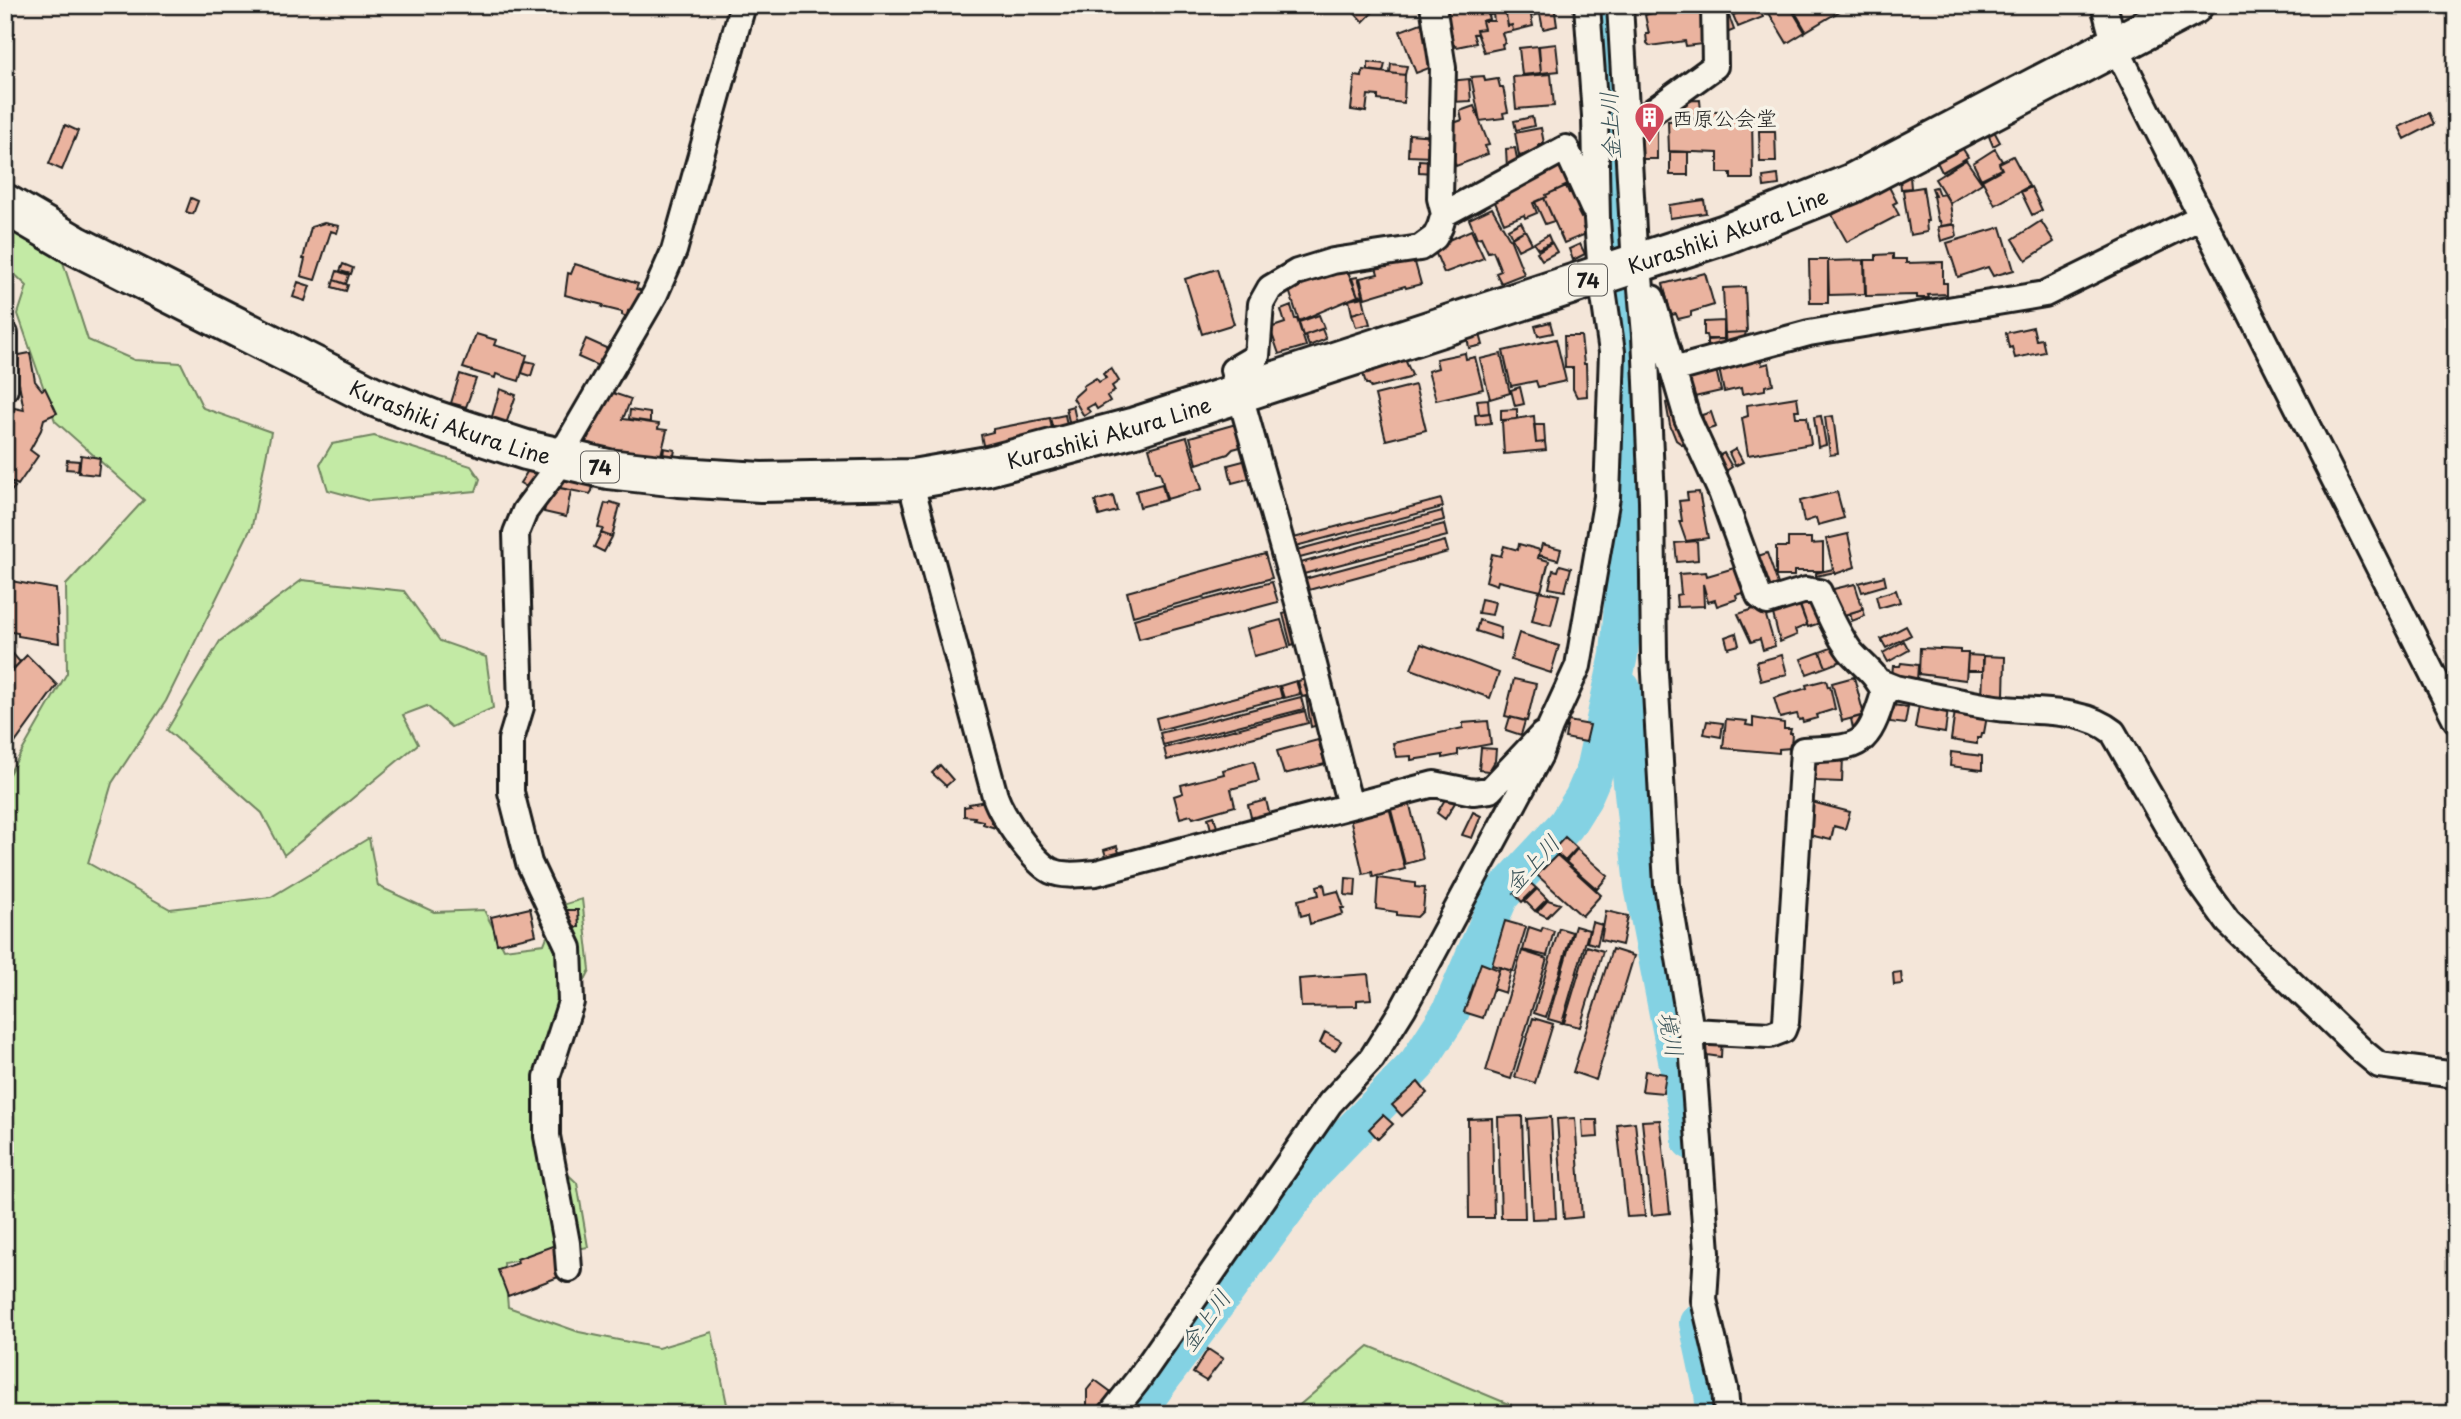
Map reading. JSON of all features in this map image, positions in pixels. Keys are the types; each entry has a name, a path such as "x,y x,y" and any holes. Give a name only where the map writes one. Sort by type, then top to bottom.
{"main road":[{"name":"Kurashiki Akura Line","path":"5,204 75,245 373,396 468,432 526,450 620,471 761,482 913,479 978,468 1135,427 1241,391 1625,273 1851,184 2193,5"}],"street":[{"path":"569,1269 567,1244 547,1136 547,1077 571,1002 569,948 529,863 511,792 511,740 521,707 516,533 525,511 643,315 674,251 743,5"},
{"path":"1350,806 1241,391 1233,370 1257,356 1261,303 1270,288 1297,272 1333,261 1420,248 1435,237 1444,214 1440,198 1443,68 1433,5"},
{"path":"1587,5 1595,116 1597,219"},
{"path":"1111,1414 1137,1381 1330,1103 1372,1058 1404,1007 1540,755 1578,666 1607,497 1612,352 1625,273 1627,130 1620,5"},
{"path":"1627,130 1715,66 1714,5"},
{"path":"1723,5 1737,5"},
{"path":"2104,5 2115,46 2456,720"},
{"path":"1444,214 1566,148 1597,219 1625,273 1645,335 1652,501 1654,656 1667,885 1690,1031 1707,1252 1704,1300 1725,1389 1727,1414"},
{"path":"1673,370 1808,333 2045,294 2201,218"},
{"path":"1625,273 1649,286 1687,418 1721,492 1759,596 1767,602 1806,590 1819,592 1833,623 1850,650 1880,682 1884,693 1867,736 1857,744 1803,750 1786,1022 1783,1030 1770,1035 1690,1031"},
{"path":"5,334 5,389"},
{"path":"913,479 915,499 997,803 1014,831 1050,870 1064,874 1096,873 1434,784 1473,792 1490,790 1550,727"},
{"path":"1880,682 1895,688 1998,708 2088,717 2102,723 2113,732 2200,883 2228,922 2379,1065 2456,1075"}],"green space":[{"path":"5,224 61,256 88,340 134,360 181,363 203,408 271,432 252,526 166,701 112,783 88,863 170,909 271,897 369,838 378,886 434,912 484,910 504,949 544,944 559,906 582,899 590,970 536,1074 538,1146 577,1183 588,1247 504,1263 508,1307 579,1332 658,1348 712,1332 729,1414 5,1414 6,779 67,673 66,585 144,500 55,421 18,314 27,286 5,265"},
{"path":"374,436 471,466 480,479 476,491 369,501 328,490 320,464 332,444"},
{"path":"302,580 404,591 440,641 486,657 493,708 451,727 427,706 403,715 418,744 284,855 262,813 167,730 220,641"},
{"path":"1369,1346 1511,1405 1513,1414 1289,1414"}],"building":[{"path":"1347,5 1372,5 1376,9 1363,22"},
{"path":"1441,5 1486,5 1489,19 1482,21 1484,29 1476,30 1477,33 1473,34 1476,43 1456,47 1451,45"},
{"path":"1486,5 1507,5 1505,9 1508,26 1512,25 1513,31 1502,33 1505,43 1502,44 1503,48 1484,52 1476,30 1484,29 1482,21 1494,21 1493,14 1488,16"},
{"path":"1507,5 1554,5 1557,26 1543,29 1540,14 1531,16 1533,26 1513,31 1512,25 1508,26 1505,9 1508,8"},
{"path":"1651,5 1705,5 1711,43 1686,46 1685,41 1650,46 1647,43 1646,34 1649,34 1645,15 1652,13"},
{"path":"1758,5 1763,17 1738,27 1733,15"},
{"path":"1770,5 1789,5 1805,32 1787,43 1766,8"},
{"path":"1791,5 1841,5 1843,9 1806,31"},
{"path":"1729,16 1734,30 1722,35 1717,21"},
{"path":"1421,23 1437,65 1416,73 1400,31"},
{"path":"1556,44 1559,71 1541,73 1539,46"},
{"path":"1538,46 1541,73 1522,75 1519,48"},
{"path":"1368,62 1385,64 1383,72 1368,70"},
{"path":"1391,64 1407,66 1405,75 1390,73"},
{"path":"1363,70 1405,75 1404,103 1378,100 1378,96 1368,95 1366,112 1351,110 1355,76 1362,77"},
{"path":"1551,74 1554,106 1516,109 1513,77"},
{"path":"1484,76 1485,81 1498,79 1500,87 1503,87 1508,112 1503,113 1504,118 1480,121 1471,77"},
{"path":"1469,79 1471,101 1451,102 1450,81"},
{"path":"1700,100 1701,111 1752,115 1753,179 1731,179 1731,173 1718,173 1718,153 1669,151 1668,121 1693,120 1693,117 1678,117 1678,101"},
{"path":"1474,106 1489,145 1485,146 1488,154 1456,166 1446,137 1448,125 1462,120 1460,111"},
{"path":"2429,113 2434,124 2405,139 2399,127"},
{"path":"1532,117 1534,126 1516,130 1514,121"},
{"path":"65,125 78,131 62,170 49,164"},
{"path":"1541,128 1544,143 1539,145 1540,151 1519,156 1515,133"},
{"name":"西原公会堂","path":"1657,128 1657,159 1641,159 1640,129"},
{"path":"1759,131 1775,131 1776,162 1760,162"},
{"path":"1994,131 2000,142 1993,146 1988,134"},
{"path":"1409,134 1435,136 1433,157 1408,156"},
{"path":"1961,146 1968,157 1942,172 1936,160"},
{"path":"1515,148 1518,164 1507,168 1506,149"},
{"path":"1995,149 2002,161 1999,163 2001,169 1981,179 1973,163"},
{"path":"1670,152 1688,152 1688,175 1670,175"},
{"path":"2013,156 2029,186 1995,205 1982,180 2002,169 1999,163"},
{"path":"1419,160 1434,161 1433,173 1419,172"},
{"path":"1966,160 1982,183 1950,203 1935,179"},
{"path":"1563,163 1572,183 1533,203 1537,213 1504,223 1491,193"},
{"path":"1778,175 1779,185 1764,187 1763,177"},
{"path":"1910,176 1911,188 1901,189 1900,177"},
{"path":"1888,185 1897,202 1893,204 1899,215 1847,242 1832,215"},
{"path":"1566,186 1581,211 1578,212 1581,218 1587,215 1592,225 1583,228 1586,234 1564,243 1544,198"},
{"path":"1923,187 1927,232 1910,235 1903,190"},
{"path":"1936,187 1939,195 1945,194 1950,203 1953,224 1941,226 1938,221 1932,188"},
{"path":"2031,187 2042,210 2032,215 2021,192"},
{"path":"191,198 198,201 193,214 186,212"},
{"path":"1544,198 1554,221 1545,224 1535,202"},
{"path":"1704,200 1706,213 1670,218 1669,205"},
{"path":"1492,208 1511,241 1524,274 1501,283 1496,273 1501,271 1493,251 1488,252 1481,237 1477,238 1469,219"},
{"path":"2041,221 2054,242 2026,260 2013,239"},
{"path":"1521,222 1525,230 1512,237 1508,229"},
{"path":"324,223 339,226 337,233 331,231 315,280 301,276 311,227"},
{"path":"1955,225 1957,236 1941,241 1938,227"},
{"path":"2001,227 2014,270 1993,276 1988,267 1958,277 1947,243"},
{"path":"1471,230 1484,258 1444,273 1433,247"},
{"path":"1525,230 1532,243 1518,250 1512,238"},
{"path":"1548,235 1551,242 1538,249 1534,243"},
{"path":"1552,243 1557,252 1542,260 1537,252"},
{"path":"1580,244 1585,254 1573,260 1569,249"},
{"path":"1893,254 1893,259 1906,259 1906,263 1943,262 1943,283 1947,283 1947,294 1928,295 1929,298 1917,298 1917,295 1866,296 1865,260 1876,260 1876,255"},
{"path":"1414,259 1421,284 1365,298 1360,278 1378,274 1375,263 1386,260 1388,266"},
{"path":"1809,260 1828,260 1828,303 1810,303"},
{"path":"1864,260 1865,294 1829,295 1828,261"},
{"path":"343,264 353,268 351,274 340,271"},
{"path":"575,264 638,284 636,289 644,291 639,313 628,311 627,317 622,315 622,312 602,307 603,305 565,295 568,273 571,274"},
{"path":"1346,267 1358,296 1299,321 1288,287"},
{"path":"1217,269 1234,324 1202,334 1185,279"},
{"path":"337,271 349,275 346,284 334,280"},
{"path":"1705,273 1714,305 1691,312 1691,316 1678,319 1676,314 1671,315 1663,284"},
{"path":"1358,277 1363,295 1358,296 1352,278"},
{"path":"334,280 348,285 346,291 332,287"},
{"path":"298,282 310,286 305,301 293,297"},
{"path":"1745,287 1747,332 1725,333 1723,288"},
{"path":"1363,297 1366,310 1352,314 1349,300"},
{"path":"1291,306 1306,346 1279,354 1270,328 1285,323 1281,310"},
{"path":"1366,310 1370,324 1356,327 1352,314"},
{"path":"1319,315 1324,328 1303,336 1299,322"},
{"path":"1724,321 1724,339 1707,339 1704,335 1704,322"},
{"path":"1550,322 1553,333 1538,336 1535,326"},
{"path":"2033,327 2036,340 2042,339 2045,352 2015,358 2012,347 2009,348 2006,333"},
{"path":"1322,329 1326,339 1309,346 1305,335"},
{"path":"1746,332 1744,339 1726,351 1725,333"},
{"path":"476,334 496,340 494,345 527,355 519,381 496,374 495,378 463,368"},
{"path":"1480,334 1483,345 1469,348 1467,337"},
{"path":"1564,336 1581,336 1586,364 1587,396 1577,397 1573,389 1573,368 1565,368"},
{"path":"586,339 615,352 605,369 578,357"},
{"path":"1556,339 1566,381 1538,387 1536,381 1511,386 1503,351"},
{"path":"1724,339 1724,354 1707,354 1707,340"},
{"path":"30,353 35,381 42,390 45,388 57,413 44,419 30,450 38,456 18,485 12,482 10,484 15,487 5,498 5,423 10,426 14,408 24,410 14,356"},
{"path":"1465,353 1466,359 1475,357 1483,389 1436,400 1428,371 1438,368 1436,359"},
{"path":"1501,354 1510,393 1490,399 1480,359"},
{"path":"1403,355 1412,375 1409,378 1371,388 1366,384 1362,370"},
{"path":"1760,356 1762,365 1769,363 1773,384 1765,386 1765,390 1742,394 1741,388 1724,392 1718,364"},
{"path":"526,361 535,363 531,376 522,373"},
{"path":"1667,364 1693,441 1683,445 1676,440 1670,425 1666,403 1669,402 1658,366"},
{"path":"1715,365 1721,391 1690,398 1685,372"},
{"path":"1111,368 1119,381 1112,386 1115,391 1107,396 1110,401 1097,409 1094,404 1087,408 1090,412 1084,416 1073,398 1083,386 1096,378 1099,382 1106,378 1103,374"},
{"path":"460,374 476,379 466,407 451,403"},
{"path":"1415,385 1426,430 1386,440 1375,395"},
{"path":"1520,387 1524,404 1515,406 1511,390"},
{"path":"500,389 516,395 506,424 491,420"},
{"path":"610,392 631,399 623,419 659,424 658,429 667,430 660,459 583,448"},
{"path":"1797,397 1799,410 1795,410 1796,417 1807,417 1811,444 1748,455 1742,418 1748,416 1747,405"},
{"path":"1488,399 1489,413 1479,414 1477,400"},
{"path":"1073,406 1077,424 1070,426 1066,408"},
{"path":"1517,409 1517,419 1501,420 1501,410"},
{"path":"630,410 650,413 650,422 629,419"},
{"path":"1711,412 1716,427 1706,430 1702,415"},
{"path":"1490,413 1491,423 1476,425 1475,415"},
{"path":"1065,415 1068,430 1054,433 1050,418"},
{"path":"1534,416 1536,443 1545,442 1546,450 1504,454 1502,421"},
{"path":"1821,416 1826,445 1818,447 1814,417"},
{"path":"1833,416 1838,454 1830,455 1825,417"},
{"path":"1050,418 1053,435 984,450 981,435 993,432 993,429"},
{"path":"1236,424 1244,446 1197,464 1190,437"},
{"path":"1534,425 1544,425 1545,442 1536,443"},
{"path":"1187,437 1202,489 1167,499 1160,472 1156,472 1149,448"},
{"path":"664,448 675,450 673,460 663,458"},
{"path":"1736,449 1743,462 1735,466 1729,453"},
{"path":"1724,453 1732,467 1726,471 1718,456"},
{"path":"81,455 100,458 98,475 79,473"},
{"path":"1251,459 1255,477 1232,483 1228,465"},
{"path":"67,460 79,461 78,470 66,469"},
{"path":"531,466 539,470 527,487 520,483"},
{"path":"562,473 594,480 590,494 554,487"},
{"path":"1162,484 1166,500 1140,507 1136,491"},
{"path":"550,486 571,490 566,517 544,512"},
{"path":"1699,492 1708,538 1686,541 1679,521 1682,521 1679,501 1688,500 1687,493"},
{"path":"1837,492 1844,518 1818,525 1816,518 1804,522 1800,501"},
{"path":"1113,496 1117,511 1099,516 1095,501"},
{"path":"1441,499 1443,507 1292,547 1290,539"},
{"path":"605,503 620,505 612,537 601,533 603,529 598,528"},
{"path":"1442,511 1444,520 1296,559 1293,551"},
{"path":"1444,524 1447,536 1300,575 1297,564"},
{"path":"601,533 612,537 604,552 594,547"},
{"path":"1848,534 1855,567 1835,574 1816,576 1816,573 1833,569 1826,539"},
{"path":"1788,538 1811,538 1811,544 1823,543 1823,571 1794,571 1794,576 1776,576 1776,547 1788,547"},
{"path":"1445,541 1448,552 1305,591 1301,580"},
{"path":"1697,541 1698,560 1677,562 1675,543"},
{"path":"1519,544 1540,550 1538,558 1549,561 1541,591 1498,581 1497,585 1486,581 1492,554 1501,556 1504,546 1518,550"},
{"path":"1542,544 1561,549 1558,560 1539,555"},
{"path":"1767,553 1778,584 1763,589 1752,558"},
{"path":"1265,554 1272,578 1133,616 1127,592"},
{"path":"1560,565 1571,568 1565,591 1549,588 1553,570 1558,571"},
{"path":"1741,566 1749,591 1736,595 1737,599 1717,606 1715,600 1708,602 1703,584 1704,606 1677,607 1676,595 1681,594 1679,574 1706,572 1707,576"},
{"path":"1884,576 1886,585 1862,592 1859,583"},
{"path":"5,580 56,589 59,643 5,631"},
{"path":"1272,582 1278,602 1139,639 1134,619"},
{"path":"1855,584 1863,609 1838,617 1825,591"},
{"path":"1896,590 1900,602 1879,608 1876,596"},
{"path":"1539,591 1559,595 1551,626 1532,621"},
{"path":"1813,596 1823,622 1808,627 1799,602"},
{"path":"1481,599 1495,602 1492,615 1478,613"},
{"path":"1797,599 1807,625 1795,630 1797,635 1780,642 1772,610"},
{"path":"1763,606 1775,646 1763,650 1760,639 1751,642 1738,614"},
{"path":"1863,609 1865,616 1852,621 1850,613"},
{"path":"1291,612 1298,643 1291,645 1283,614"},
{"path":"1281,620 1289,647 1254,656 1247,629"},
{"path":"1479,620 1501,627 1500,639 1476,631"},
{"path":"1906,626 1911,635 1886,648 1881,639"},
{"path":"1519,633 1559,646 1551,673 1511,660"},
{"path":"1736,633 1739,645 1728,648 1725,637"},
{"path":"1904,641 1909,650 1888,662 1883,653"},
{"path":"1421,644 1499,673 1490,698 1411,669"},
{"path":"1842,644 1847,659 1826,667 1820,652"},
{"path":"5,645 20,662 5,678"},
{"path":"1920,648 1960,650 1960,653 1968,653 1966,680 1919,674"},
{"path":"1820,652 1826,667 1807,674 1801,659"},
{"path":"27,655 57,685 12,747 5,741 5,678"},
{"path":"1782,655 1787,674 1761,681 1756,662"},
{"path":"1968,655 1983,656 1983,671 1967,671"},
{"path":"1984,656 2005,657 2004,696 1982,696"},
{"path":"1901,663 1918,665 1917,681 1892,676 1893,666 1900,666"},
{"path":"1854,677 1864,715 1842,721 1832,683"},
{"path":"1310,678 1322,724 1311,727 1306,696 1302,697 1298,681"},
{"path":"1514,679 1536,684 1527,721 1505,716"},
{"path":"1826,680 1835,709 1803,722 1797,714 1780,718 1774,698"},
{"path":"1296,681 1300,694 1284,698 1280,686"},
{"path":"1279,686 1282,698 1159,730 1156,718"},
{"path":"1301,697 1304,709 1163,745 1160,733"},
{"path":"1892,705 1908,707 1905,724 1890,722"},
{"path":"1919,705 1948,709 1945,733 1915,728"},
{"path":"1305,711 1308,723 1167,760 1164,748"},
{"path":"1955,711 1987,716 1984,733 1981,738 1977,738 1977,744 1951,740"},
{"path":"1868,714 1854,733 1851,719"},
{"path":"1510,717 1525,721 1521,735 1506,730"},
{"path":"1753,718 1784,723 1784,729 1791,729 1791,748 1779,749 1779,753 1723,748 1726,719 1747,721 1746,725 1753,726"},
{"path":"1488,721 1491,744 1458,750 1458,755 1443,758 1443,755 1411,760 1411,756 1396,757 1393,743 1463,728 1463,723"},
{"path":"1568,721 1590,725 1586,742 1565,738"},
{"path":"1707,721 1723,723 1721,737 1704,734"},
{"path":"1318,740 1325,764 1284,774 1277,751"},
{"path":"1481,748 1496,749 1495,761 1489,771 1479,770"},
{"path":"1951,752 1982,756 1982,770 1950,766"},
{"path":"1812,757 1843,757 1842,782 1814,781"},
{"path":"1254,761 1259,781 1231,789 1235,806 1193,818 1191,815 1180,818 1174,796 1183,793 1181,785 1224,774 1223,770"},
{"path":"940,765 953,780 946,786 932,773"},
{"path":"1447,796 1456,801 1445,819 1437,813"},
{"path":"992,800 1001,830 983,824 983,821 974,819 975,817 964,816 964,807 970,806 969,804"},
{"path":"1266,800 1270,816 1252,821 1248,805"},
{"path":"1409,801 1423,859 1405,864 1390,806"},
{"path":"1808,801 1850,812 1845,829 1834,826 1831,840 1805,834"},
{"path":"1389,807 1405,869 1373,877 1372,872 1363,874 1349,813"},
{"path":"1473,812 1481,816 1472,838 1462,835"},
{"path":"1214,816 1218,831 1212,833 1208,818"},
{"path":"1565,837 1577,848 1565,861 1553,850"},
{"path":"1117,846 1121,859 1108,863 1104,850"},
{"path":"1577,849 1608,876 1597,889 1566,862"},
{"path":"1557,855 1601,895 1582,916 1537,875"},
{"path":"1346,878 1356,879 1355,896 1345,895"},
{"path":"1378,878 1415,883 1415,887 1425,888 1423,911 1417,917 1376,909"},
{"path":"1527,880 1536,888 1522,902 1514,893"},
{"path":"1324,884 1326,894 1338,891 1344,908 1341,908 1343,914 1310,924 1308,914 1301,916 1298,900 1319,895 1317,886"},
{"path":"1537,889 1547,899 1535,911 1525,901"},
{"path":"1548,900 1560,904 1547,917 1537,912"},
{"path":"530,908 536,935 497,944 491,917"},
{"path":"554,910 578,910 579,927 555,928"},
{"path":"1606,911 1628,916 1622,945 1601,940"},
{"path":"1505,921 1526,927 1513,971 1492,965"},
{"path":"1592,922 1602,925 1597,945 1587,942"},
{"path":"1575,926 1589,930 1562,1023 1548,1019"},
{"path":"1529,927 1541,931 1543,927 1554,931 1547,956 1523,950"},
{"path":"1559,928 1572,932 1546,1017 1534,1013"},
{"path":"1587,946 1603,951 1580,1027 1564,1023"},
{"path":"1612,949 1634,956 1596,1080 1573,1072"},
{"path":"1522,951 1547,959 1511,1079 1486,1071"},
{"path":"1481,963 1499,970 1483,1018 1464,1012"},
{"path":"1500,967 1511,971 1505,993 1493,989"},
{"path":"1901,972 1902,984 1894,985 1893,973"},
{"path":"1368,974 1371,999 1357,1000 1357,1006 1301,1007 1299,979"},
{"path":"1533,1018 1553,1024 1535,1083 1515,1077"},
{"path":"1325,1032 1341,1041 1335,1051 1320,1043"},
{"path":"1700,1036 1722,1037 1721,1057 1699,1054"},
{"path":"1645,1071 1666,1074 1663,1093 1642,1091"},
{"path":"1418,1082 1427,1093 1402,1116 1392,1105"},
{"path":"1383,1115 1393,1124 1378,1139 1369,1129"},
{"path":"1522,1116 1525,1218 1501,1218 1498,1117"},
{"path":"1551,1117 1556,1218 1532,1219 1527,1119"},
{"path":"1492,1118 1494,1218 1469,1218 1468,1119"},
{"path":"1575,1118 1582,1217 1564,1219 1557,1119"},
{"path":"1582,1120 1597,1120 1598,1137 1583,1138"},
{"path":"1660,1120 1670,1213 1652,1215 1642,1121"},
{"path":"1635,1122 1645,1216 1627,1217 1617,1124"},
{"path":"555,1245 561,1276 508,1296 498,1270 518,1263 517,1259"},
{"path":"1208,1349 1223,1359 1206,1381 1193,1373"},
{"path":"1095,1380 1114,1394 1101,1414 1086,1414 1087,1390"}],"waterway":[{"name":"金上川","path":"1603,5 1611,110 1614,248"},
{"name":"金上川","path":"1135,1414 1313,1172 1417,1064 1450,1013 1500,896 1566,825 1583,798 1593,775 1619,655 1631,503 1626,341 1619,288"},
{"name":"境川","path":"1622,689 1643,886 1691,1141"},
{"name":"境川","path":"1698,1323 1715,1414"}],"place":[{"name":"西原公会堂","path":"1649,144"}]}
